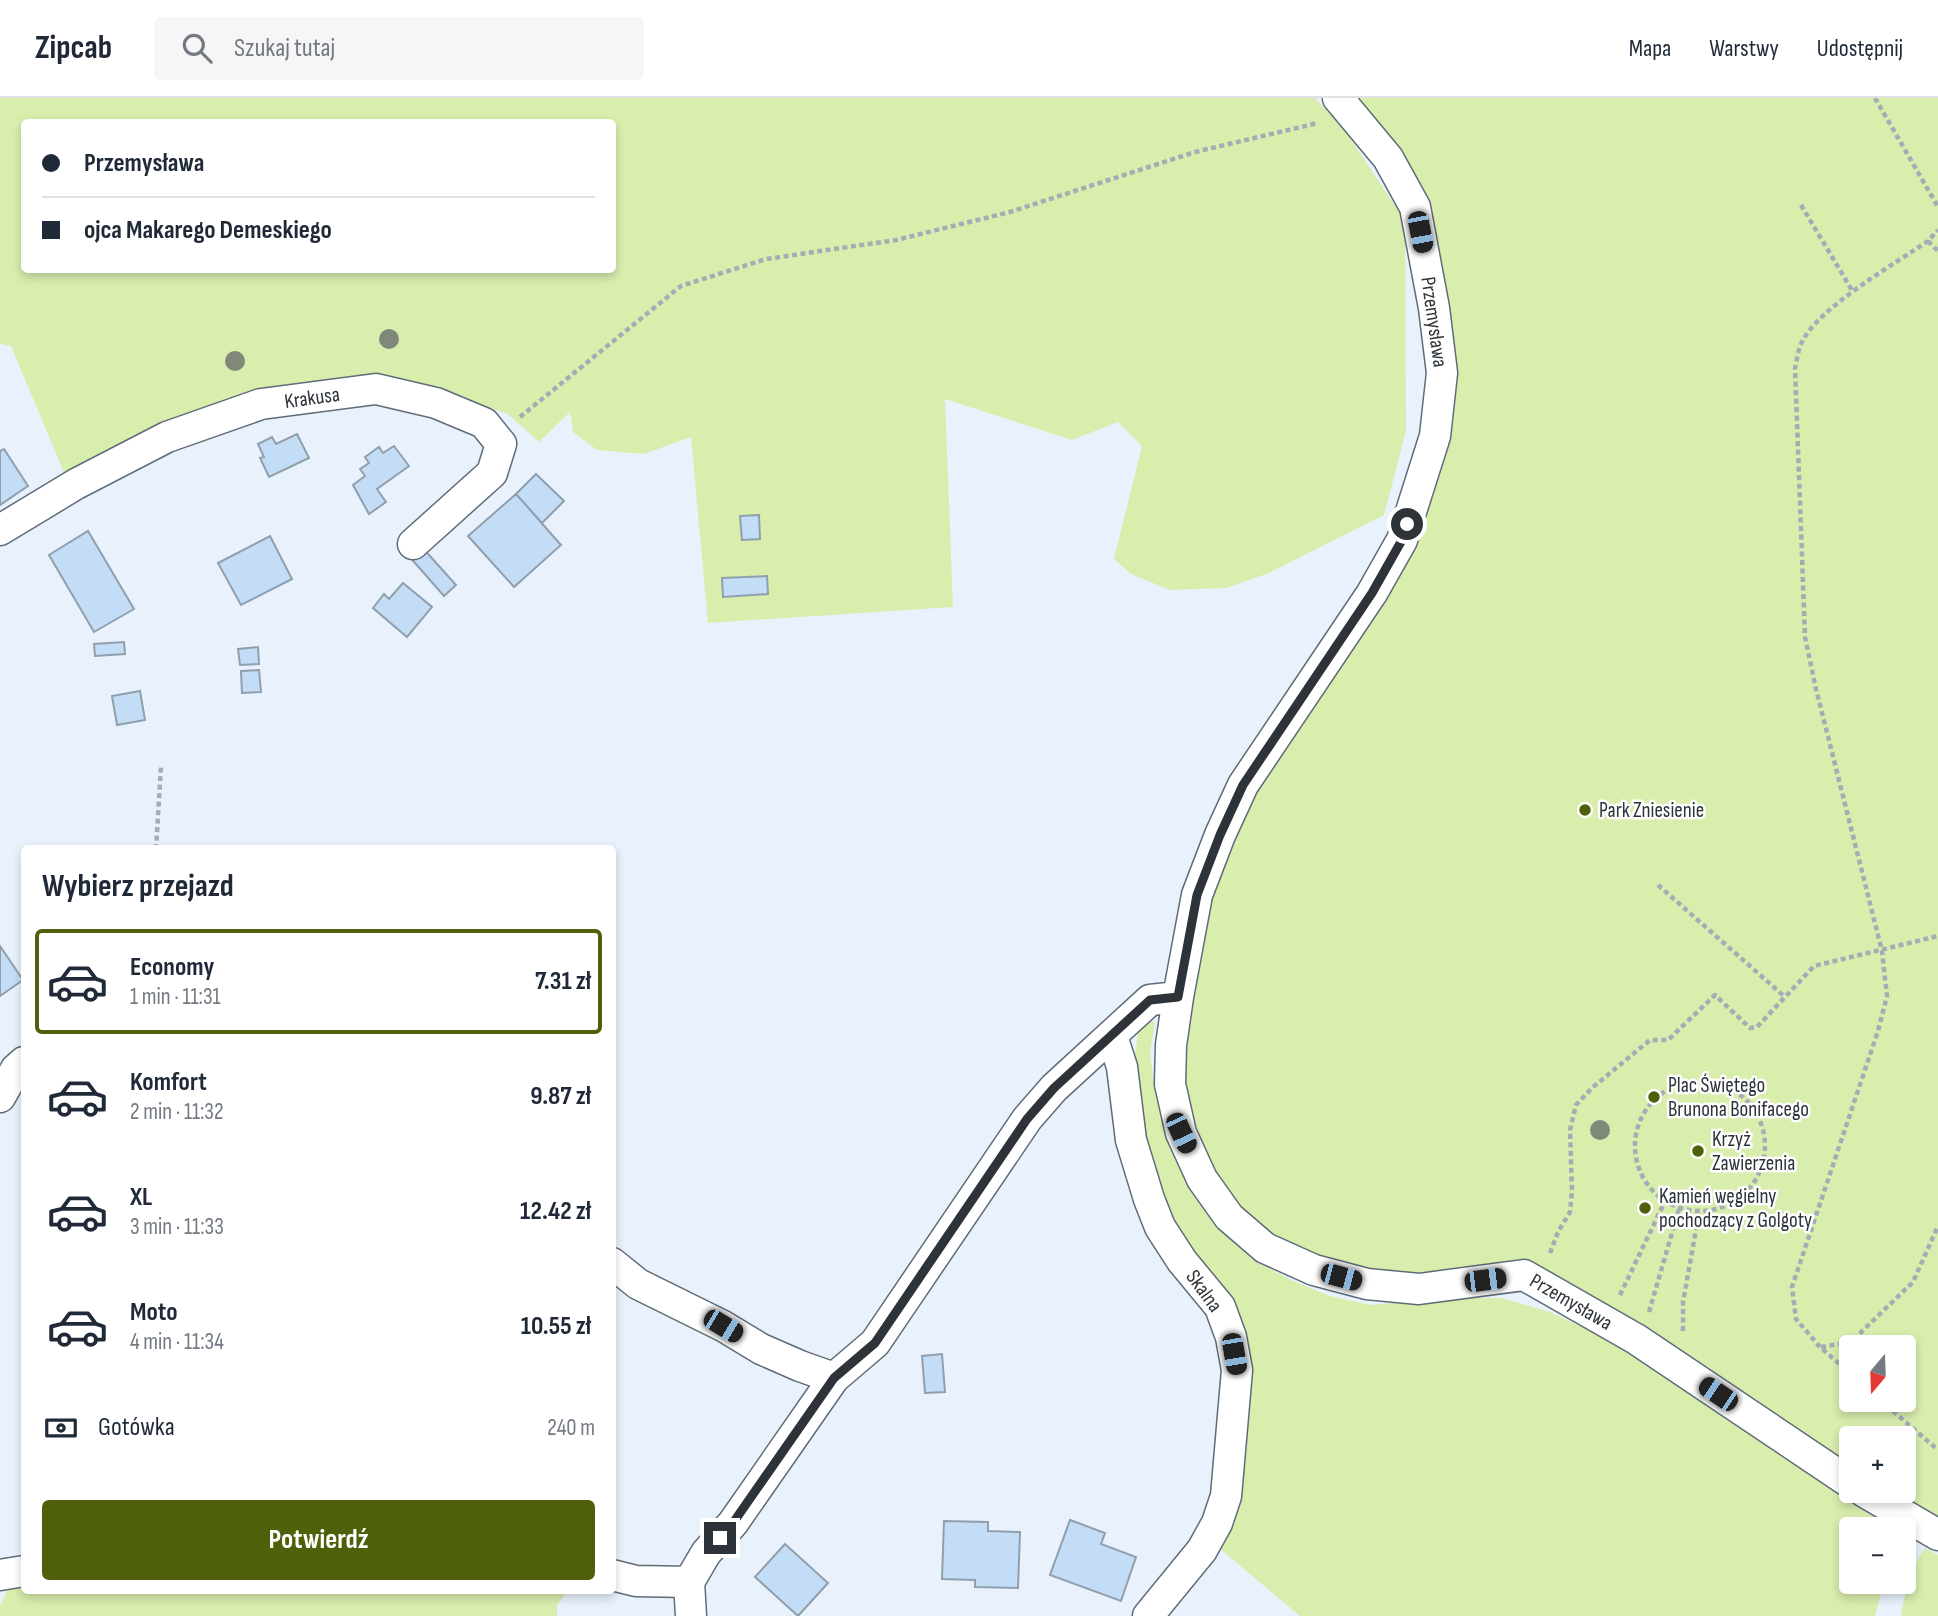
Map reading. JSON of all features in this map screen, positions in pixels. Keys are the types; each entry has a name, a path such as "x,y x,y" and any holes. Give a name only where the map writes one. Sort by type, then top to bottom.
{"street":[{"name":"Przemysława","path":"1346,107 1388,158 1415,206 1434,308 1442,373 1435,436 1402,540 1372,593 1243,785 1197,895 1171,1045 1170,1084 1181,1133 1202,1179 1229,1217 1265,1248 1314,1270 1367,1284 1419,1289 1524,1275 1636,1339 1839,1475"},
{"name":"Krakusa","path":"0,530 76,484 167,437 261,404 376,389 436,403 484,423 495,437"},
{"path":"413,544 492,473 501,444 495,437"},
{"path":"691,1616 689,1581 706,1553 733,1523 834,1378 875,1343 1027,1119 1054,1088 1150,1000 1178,997"},
{"name":"Skalna","path":"1112,1036 1122,1066 1131,1140 1149,1199 1160,1227 1175,1250 1220,1307 1231,1337 1237,1370 1226,1496 1217,1523 1202,1550 1148,1616"},
{"path":"0,1097 21,1065"},
{"path":"616,1266 638,1283 723,1326 761,1349 834,1378"},
{"path":"1883,1503 1938,1535"},
{"path":"0,1575 21,1572"},
{"path":"616,1576 636,1581 689,1581"}],"path":[{"path":"1875,98 1938,207"},
{"path":"495,437 681,286 766,259 895,240 1010,212 1346,107"},
{"path":"1801,205 1853,292"},
{"path":"1839,1364 1820,1347 1796,1319 1792,1287 1887,996 1882,951 1805,637 1795,368 1802,341 1819,320 1853,292 1928,241 1938,230"},
{"path":"1928,241 1936,249"},
{"path":"156,845 161,766"},
{"path":"1658,886 1785,997"},
{"path":"1552,1261 1550,1253 1570,1212 1570,1130 1576,1105 1592,1088 1650,1040 1668,1040 1715,995 1750,1028 1757,1027 1814,966 1938,936"},
{"path":"1697,1080 1720,1083 1738,1093 1753,1108 1763,1126 1766,1147 1763,1167 1753,1185 1738,1200 1720,1209 1699,1213 1679,1209 1665,1202 1643,1181 1635,1160 1634,1137 1641,1115 1655,1098 1675,1086 1697,1080"},
{"path":"1627,1286 1665,1202"},
{"path":"1654,1296 1679,1209"},
{"path":"1683,1335 1684,1302 1699,1213"},
{"path":"1820,1347 1851,1342 1913,1282 1938,1226"},
{"path":"1894,1412 1938,1450"}],"green space":[{"path":"0,98 1315,98 1344,129 1405,221 1406,431 1384,515 1269,573 1226,588 1170,590 1131,574 1114,559 1142,446 1118,422 1072,440 945,399 953,607 708,623 691,437 644,454 597,450 573,432 570,412 539,442 508,414 411,384 332,378 219,405 68,482 11,346 0,344"},
{"name":"Park Zniesienie","path":"1338,98 1938,98 1938,1535 1916,1522 1916,1517 1907,1517 1883,1503 1916,1503 1916,1426 1839,1426 1839,1476 1524,1275 1367,1284 1229,1217 1170,1084 1220,835 1372,593 1435,436 1415,207"},
{"path":"1142,1021 1155,1022 1150,1053 1156,1098 1174,1151 1199,1201 1222,1231 1253,1260 1330,1296 1371,1305 1448,1298 1502,1298 1550,1312 1603,1337 1839,1494 1839,1503 1853,1503 1874,1517 1839,1517 1839,1594 1881,1594 1875,1616 1300,1616 1219,1548 1247,1359 1173,1228 1151,1178 1134,1064"},
{"path":"1925,1548 1938,1555 1938,1616 1901,1616 1905,1594 1916,1594 1916,1564"},
{"path":"21,1581 21,1594 565,1594 557,1606 557,1616 0,1616 0,1606 9,1586"}],"building":[{"path":"297,434 309,458 269,477 260,458 264,457 258,444 272,437 276,444"},
{"path":"394,446 409,466 377,489 386,502 369,514 353,485 365,476 360,469 369,463 365,457 379,447 383,453"},
{"path":"4,449 28,486 0,505 0,451"},
{"path":"536,474 564,501 542,523 516,494"},
{"path":"516,494 561,545 514,587 468,536"},
{"path":"759,515 760,539 742,540 740,516"},
{"path":"88,531 134,609 94,632 49,555"},
{"path":"270,536 292,579 241,605 218,563"},
{"path":"420,545 456,585 444,596 408,555"},
{"path":"767,576 768,594 723,597 722,578"},
{"path":"403,583 432,607 407,637 373,608 384,594 389,599"},
{"path":"124,642 125,654 95,656 94,644"},
{"path":"258,647 259,664 240,665 238,649"},
{"path":"259,670 261,692 242,693 241,671"},
{"path":"140,691 145,720 117,725 112,696"},
{"path":"0,946 21,977 21,981 0,996"},
{"path":"942,1354 945,1392 925,1393 922,1356"},
{"path":"1070,1520 1105,1533 1101,1544 1136,1557 1121,1601 1050,1575"},
{"path":"944,1521 988,1522 988,1531 1020,1532 1018,1588 975,1587 975,1580 942,1579"},
{"path":"785,1544 828,1583 798,1616 755,1577"}],"place":[{"name":"Park Zniesienie","path":"1585,810"},
{"name":"Plac Świętego Brunona Bonifacego","path":"1654,1097"},
{"name":"Krzyż Zawierzenia","path":"1698,1151"},
{"name":"Kamień węgielny pochodzący z Golgoty","path":"1645,1208"}],"route":[{"path":"720,1538 834,1378 875,1343 1027,1119 1054,1088 1150,1000 1178,997 1197,895 1243,785 1372,593 1402,540 1407,524"}]}
